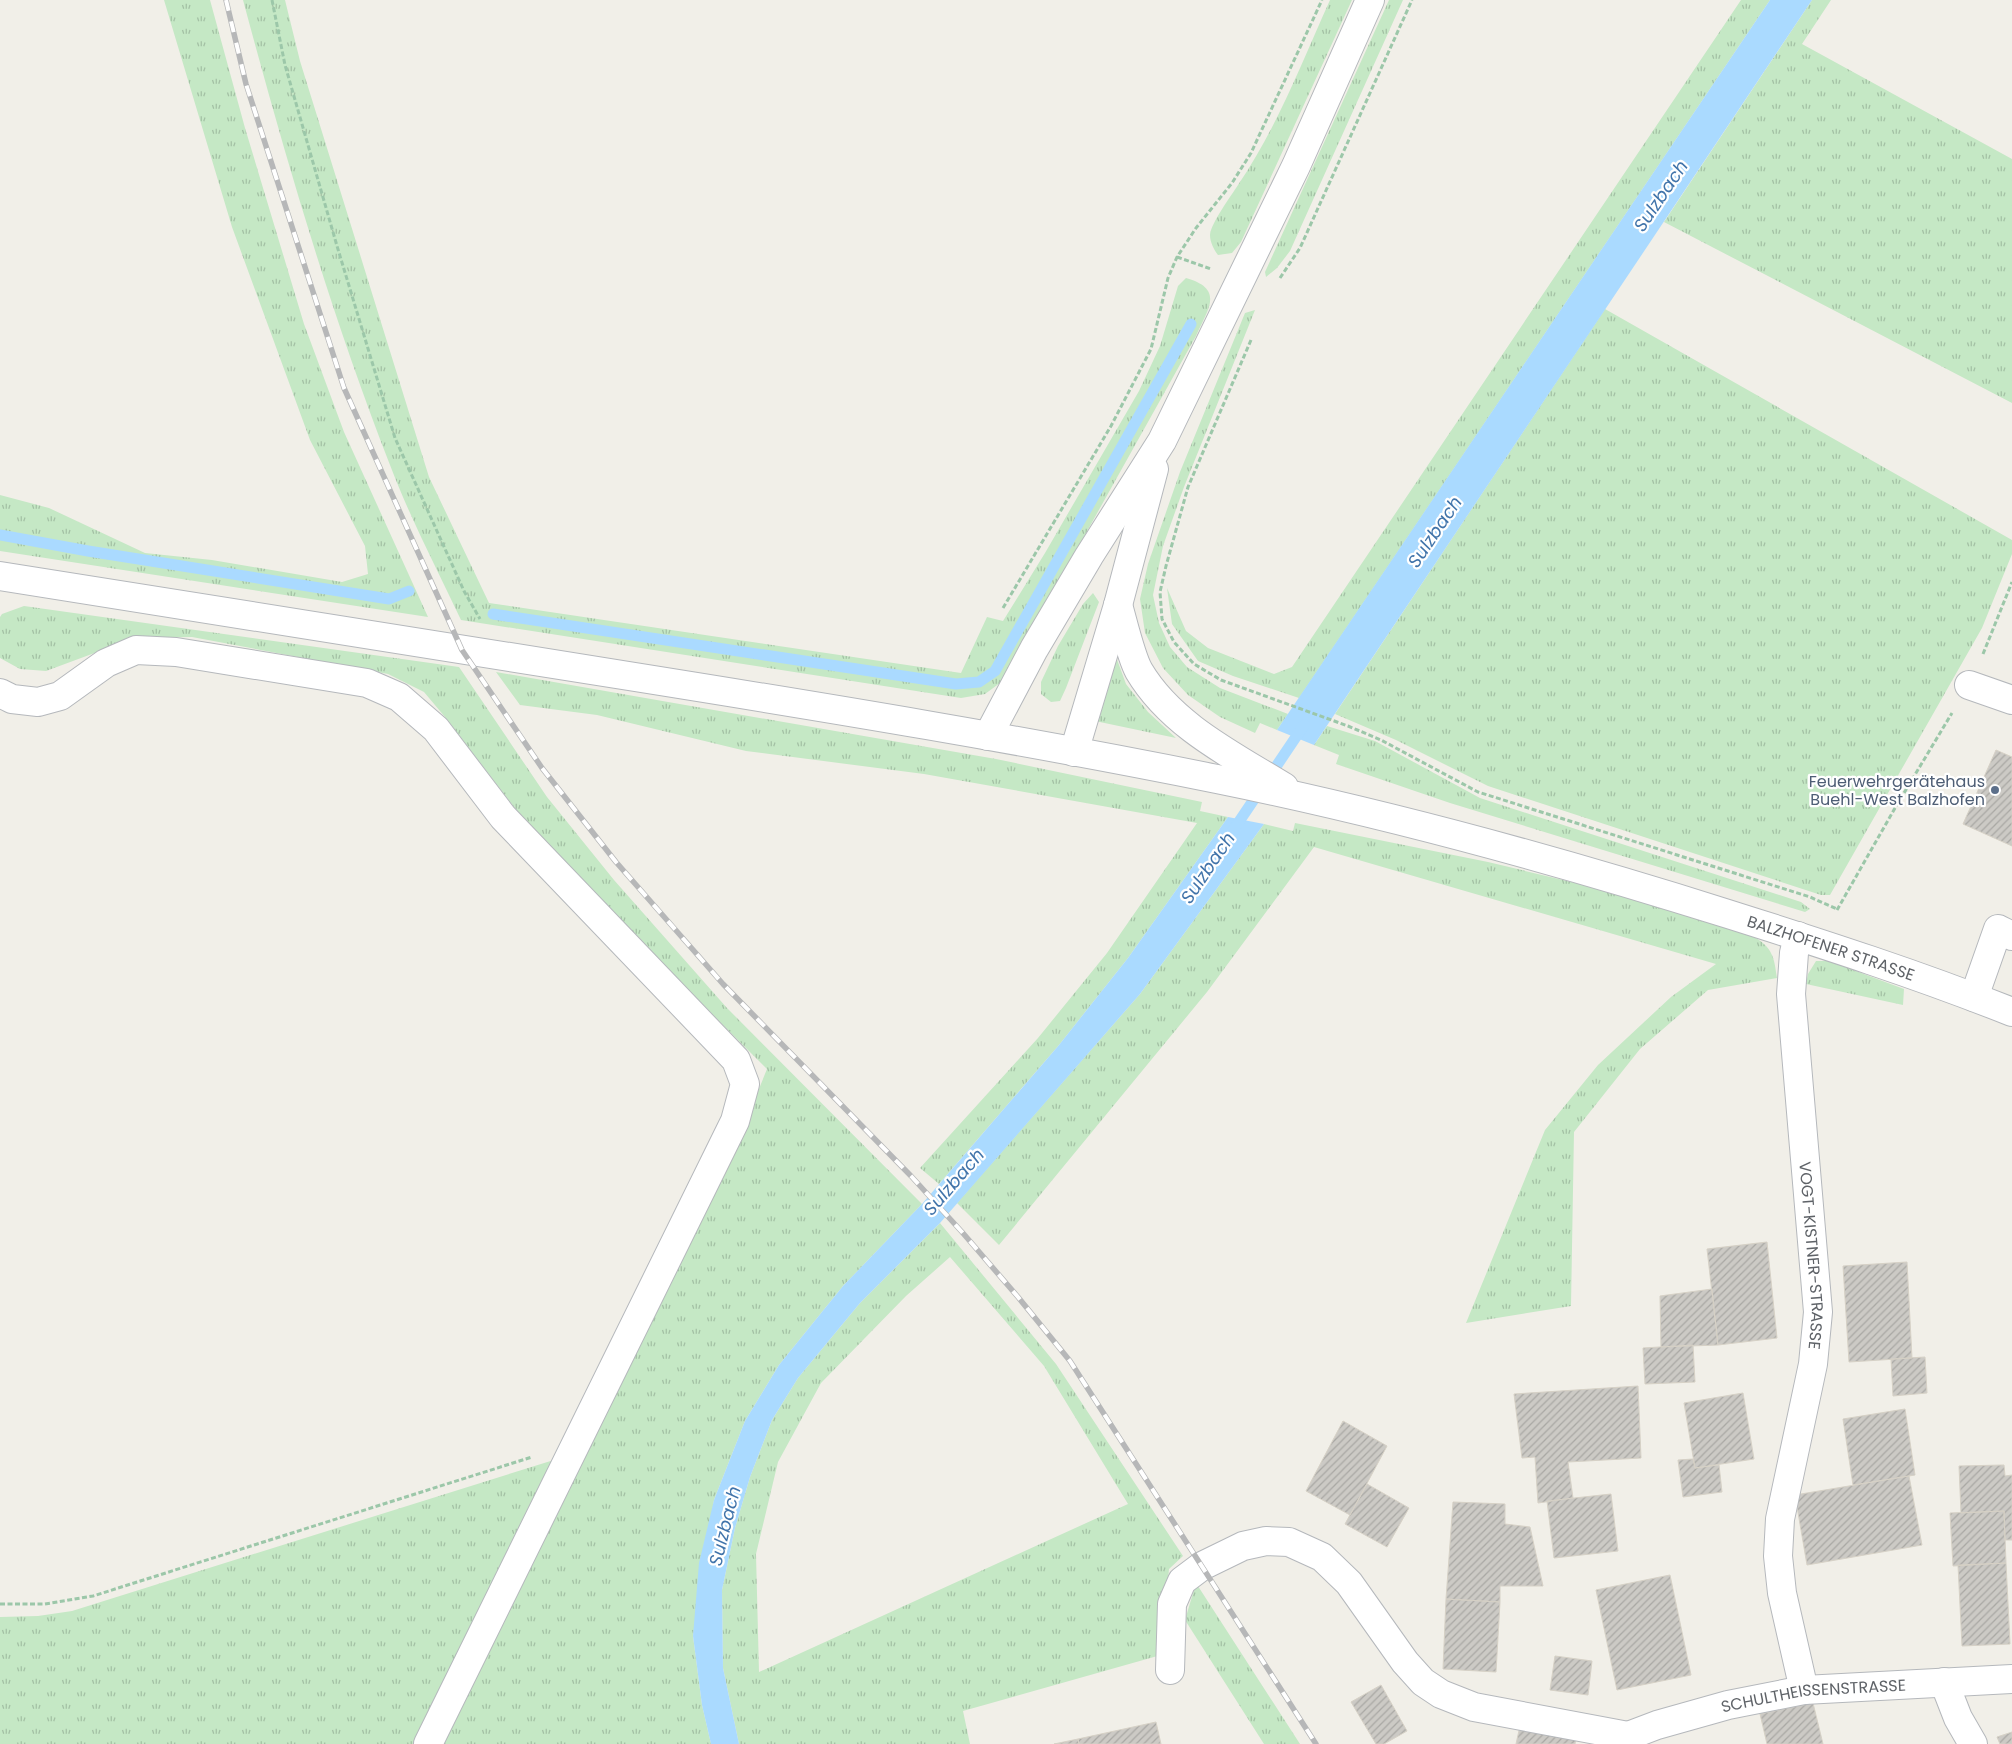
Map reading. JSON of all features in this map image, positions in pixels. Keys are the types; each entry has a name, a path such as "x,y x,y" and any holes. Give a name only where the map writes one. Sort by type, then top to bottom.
{"street":[{"path":"988,736 1034,649 1079,572 1162,441 1292,175 1370,0"},
{"path":"1074,752 1118,605 1162,441"},
{"name":"BALZHOFENER STRASSE","path":"0,576 988,736 1219,779 1490,843 1648,888 1798,936 2012,1012"},
{"path":"1118,605 1138,670 1166,707 1235,756 1303,798"},
{"path":"0,693 12,699 38,702 60,696 106,663 136,650 176,652 367,683 400,697 436,730 504,817 736,1060 745,1084 735,1121 428,1744"},
{"path":"1969,684 2012,700"},
{"path":"1974,997 1998,929 2012,936"},
{"name":"VOGT-KISTNER-STRASSE","path":"1798,936 1794,953 1791,994 1818,1312 1813,1364 1780,1519 1778,1556 1782,1593 1804,1690"},
{"path":"1170,1670 1172,1604 1182,1580 1202,1566 1243,1546 1266,1541 1288,1542 1322,1557 1348,1582 1405,1662 1422,1682 1441,1694 1474,1707 1626,1740"},
{"name":"SCHULTHEISSENSTRASSE","path":"1626,1740 1657,1725 1728,1705 1804,1690 2012,1679"},
{"path":"1944,1682 1958,1718 1973,1744"}],"path":[{"path":"272,0 288,74 395,438 464,591 502,656"},
{"path":"1003,608 1115,418 1151,349 1168,278 1176,257 1196,228 1232,183 1250,153 1322,0"},
{"path":"1276,283 1288,269 1300,248 1412,0"},
{"path":"1251,339 1188,487 1160,592 1162,618 1174,642 1194,664 1221,680 1348,726 1381,740 1478,792 1810,897 1837,909 1969,684 2012,582"},
{"path":"0,1604 46,1604 93,1596 575,1444"}],"green space":[{"path":"164,0 210,0 245,128 304,324 344,432 428,617 0,551 0,495 49,508 145,553 212,560 342,582 368,574 365,546 310,440 232,227"},
{"path":"243,0 285,0 300,61 429,477 489,603 961,673 987,617 1003,621 1045,553 1139,391 1160,346 1178,286 1186,278 1206,288 1210,301 1196,336 1004,680 985,694 961,698 461,620 415,524 368,408 310,235 275,118"},
{"path":"1330,0 1352,0 1241,242 1232,253 1218,255 1212,246 1211,230 1277,118"},
{"path":"1389,0 1403,0 1290,251 1277,268 1266,277 1265,272"},
{"path":"1741,0 1770,0 1299,698 1233,676 1198,661 1172,624 1167,588 1186,631 1208,648 1274,674 1292,667"},
{"path":"1812,0 1831,0 1802,44 2012,159 2012,403 1664,222"},
{"path":"1605,309 2012,540 2012,554 1982,628 1830,895 1821,895 1488,786 1396,740 1335,714"},
{"path":"1255,310 1184,487 1163,546 1153,595 1159,623 1170,647 1187,667 1220,688 1288,714 1277,730 1260,723 1255,733 1220,717 1188,695 1163,668 1145,633 1140,599 1148,564 1180,472 1245,313"},
{"path":"1093,593 1099,602 1066,688 1060,701 1051,702 1041,694 1041,682 1058,646 1083,604"},
{"path":"24,606 459,667 547,797 614,880 727,1008 922,1204 843,1286 779,1365 745,1421 714,1500 693,1636 702,1705 711,1744 443,1744 729,1163 767,1069 575,878 533,832 424,692 388,674 192,637 135,638 46,671 20,669 0,658 0,617 2,614"},
{"path":"1115,654 1126,684 1148,712 1176,738 1095,721"},
{"path":"496,672 996,759 1202,802 1200,811 1228,817 1128,958 1059,1045 939,1184 920,1168 1038,1038 1107,953 1197,823 924,774 746,751 597,715 520,705"},
{"path":"1327,726 1375,741 1480,798 1801,902 1810,909 1805,912 1450,803 1336,764 1339,755 1314,745"},
{"path":"1295,823 1488,862 1584,885 1753,936 1769,949 1775,964 1777,978 1708,990 1640,1049 1574,1132 1571,1306 1466,1323 1545,1130 1598,1065 1671,997 1716,964 1314,847 1207,992 999,1245 957,1203 1140,994 1264,824 1293,831"},
{"path":"1816,961 1829,961 1904,989 1903,1005 1806,984 1808,974"},
{"path":"940,1223 1056,1364 1183,1556 1169,1569 1161,1655 963,1711 970,1744 739,1744 723,1668 722,1590 735,1528 750,1477 772,1420 798,1378 860,1303","holes":["950,1257 1044,1366 1128,1504 759,1672 756,1554 778,1462 821,1383 906,1296"]},
{"path":"557,1459 418,1744 0,1744 0,1617 38,1616 72,1611"},
{"path":"1196,1583 1300,1744 1264,1744 1185,1620"}],"water":[{"path":"1770,0 1812,0 1314,745 1277,730"},
{"path":"1228,817 1264,824 1140,994 940,1223 860,1303 798,1378 772,1420 750,1477 735,1528 722,1590 723,1668 739,1744 711,1744 702,1705 693,1636 699,1563 714,1500 745,1421 779,1365 843,1286 922,1204 1059,1045 1128,958"}],"building":[{"name":"Feuerwehrgerätehaus Buehl-West Balzhofen","path":"1996,750 2012,757 2012,846 1963,824"},
{"path":"1767,1242 1777,1338 1718,1345 1707,1249"},
{"path":"1907,1262 1912,1358 1849,1362 1843,1266"},
{"path":"1712,1289 1718,1345 1661,1347 1660,1296"},
{"path":"1693,1345 1695,1382 1645,1384 1643,1348"},
{"path":"1925,1357 1927,1393 1893,1396 1891,1359"},
{"path":"1638,1386 1641,1458 1568,1462 1573,1498 1538,1503 1535,1457 1522,1458 1514,1394"},
{"path":"1743,1393 1754,1459 1695,1468 1684,1403"},
{"path":"1905,1409 1915,1475 1853,1485 1843,1419"},
{"path":"1343,1421 1387,1446 1350,1515 1306,1491"},
{"path":"1693,1459 1695,1468 1719,1465 1722,1492 1683,1497 1678,1460"},
{"path":"2004,1465 2005,1476 2012,1475 2012,1540 2005,1540 2004,1511 1961,1513 1959,1466"},
{"path":"1909,1476 1922,1545 1807,1565 1795,1495"},
{"path":"1367,1484 1409,1508 1387,1547 1345,1524"},
{"path":"1611,1494 1618,1551 1554,1558 1547,1501"},
{"path":"1453,1502 1505,1504 1505,1524 1530,1527 1543,1586 1500,1586 1500,1602 1446,1599"},
{"path":"2004,1511 2006,1563 1953,1566 1950,1513"},
{"path":"2006,1563 2010,1644 1962,1646 1958,1565"},
{"path":"1670,1575 1691,1675 1617,1690 1596,1590"},
{"path":"1446,1599 1500,1602 1496,1672 1443,1669"},
{"path":"1555,1656 1592,1661 1588,1695 1550,1690"},
{"path":"1381,1685 1407,1731 1384,1744 1376,1744 1351,1702"},
{"path":"1813,1703 1823,1744 1767,1744 1760,1714"},
{"path":"1156,1722 1161,1744 1079,1744 1078,1739"},
{"path":"1520,1726 1576,1739 1575,1744 1516,1744"},
{"path":"2012,1732 2012,1744 2000,1744 1997,1737"},
{"path":"1078,1739 1079,1744 1054,1744"}],"waterway":[{"path":"493,614 956,684 979,682 995,671 1191,324"},
{"path":"0,535 88,551 389,599 409,591"},
{"name":"Sulzbach","path":"1232,832 1304,725"}],"railway":[{"path":"226,0 246,84 344,388 462,650 542,768 616,862 723,984 911,1176 962,1232 1070,1361 1316,1744"}],"place":[{"name":"Feuerwehrgerätehaus Buehl-West Balzhofen","path":"1995,790"}]}
